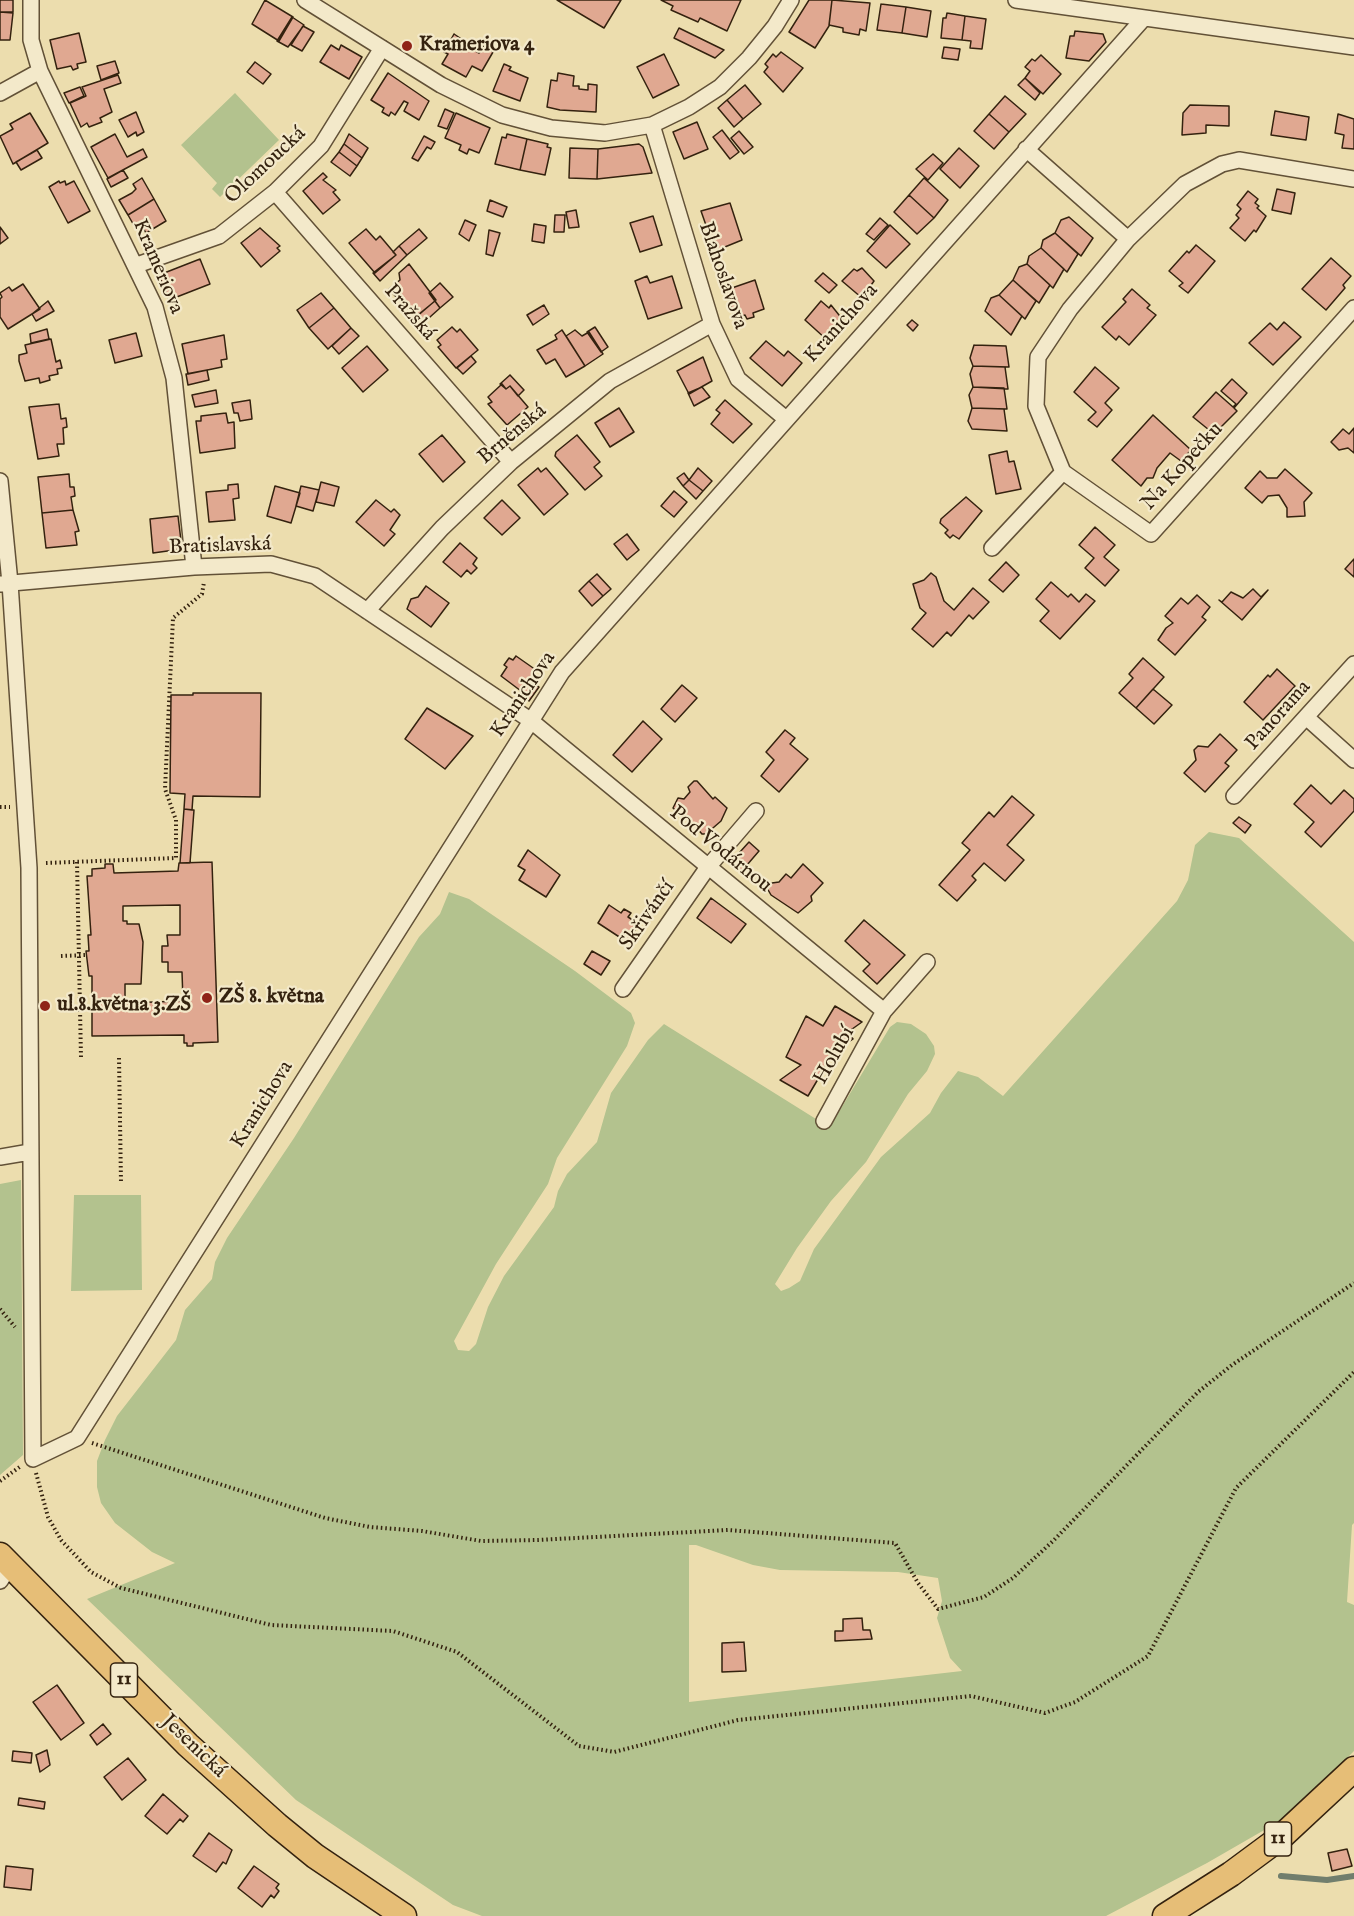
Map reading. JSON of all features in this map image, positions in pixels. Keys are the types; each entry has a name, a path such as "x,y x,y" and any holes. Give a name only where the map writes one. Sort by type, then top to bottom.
{"main road":[{"name":"Jesenická","path":"4,1567 188,1744 277,1825 323,1862 404,1916"},
{"name":"11","path":"1165,1916 1231,1874 1281,1837 1354,1769"}],"street":[{"name":"Krameriova","path":"31,0 31,40 40,71 137,265 155,307 174,378 199,567"},
{"path":"304,0 325,5 382,48 441,85 512,118 550,128 596,133 652,125 689,107 720,87 749,58 775,26 791,0"},
{"path":"1016,0 1354,47"},
{"name":"Kranichova","path":"77,1438 562,672 1144,18"},
{"name":"Olomoucká","path":"137,265 219,236 275,192 321,146 382,48"},
{"path":"0,93 40,71"},
{"name":"Blahoslavova","path":"652,125 712,324 738,379 786,419"},
{"path":"1026,149 1128,239"},
{"path":"992,548 1063,472 1036,406 1038,357 1070,309 1128,239 1185,184 1222,164 1239,160 1354,179"},
{"name":"Pražská","path":"275,192 511,462"},
{"name":"Na Kopečku","path":"1063,472 1151,534 1354,309"},
{"name":"Brněnská","path":"367,611 442,528 511,462 610,381 712,324"},
{"path":"0,481 5,583 29,868 33,1459 77,1438"},
{"name":"Bratislavská","path":"5,583 199,567 271,564 295,568 315,576 530,720"},
{"name":"Panorama","path":"1234,796 1354,664"},
{"path":"1306,717 1354,760"},
{"name":"Pod Vodárnou","path":"530,720 884,1011"},
{"name":"Skřivánčí","path":"623,989 708,867 756,811"},
{"name":"Holubí","path":"824,1121 884,1011 927,962"},
{"path":"0,1157 30,1152"}],"path":[{"path":"46,863 176,858 176,820 165,789 173,618 202,594 199,567"},
{"path":"77,862 81,1058"},
{"path":"61,956 86,955"},
{"path":"119,1058 120,1183"},
{"path":"77,1438 325,1518 370,1527 422,1531 481,1541 728,1530 895,1543 918,1583 938,1609 984,1597 1013,1578 1053,1541 1198,1392 1232,1365 1354,1283"},
{"path":"0,1481 33,1459 48,1517 61,1540 91,1572 121,1588 271,1625 393,1630 457,1652 579,1746 614,1752 750,1719 971,1696 1045,1713 1075,1702 1148,1656 1236,1488 1354,1372"}],"green space":[{"path":"235,93 279,140 220,197 212,189 217,183 181,145"},
{"path":"1209,832 1239,838 1354,942 1354,1523 1352,1525 1347,1602 1354,1605 1354,1751 1292,1814 1207,1863 1106,1916 482,1916 453,1905 296,1800 87,1599 175,1563 152,1552 115,1523 101,1503 97,1487 97,1461 105,1440 117,1416 176,1340 185,1310 212,1279 215,1262 227,1238 294,1138 419,937 440,914 449,892 469,899 575,971 631,1013 635,1023 627,1046 557,1158 548,1184 496,1264 454,1341 458,1350 469,1351 476,1344 488,1307 504,1276 554,1207 558,1191 567,1174 597,1142 611,1093 648,1040 664,1024 816,1119 831,1125 890,1027 897,1022 911,1024 926,1034 934,1046 935,1054 927,1071 908,1094 866,1162 831,1201 797,1248 775,1284 781,1291 800,1281 814,1249 881,1157 930,1113 941,1093 958,1071 978,1077 1003,1096 1177,901 1188,880 1195,845","holes":["689,1545 696,1545 753,1565 780,1570 898,1572 938,1578 942,1601 937,1618 950,1658 962,1671 689,1702"]},
{"path":"21,1180 23,1455 0,1475 0,1184"},
{"path":"74,1195 141,1195 142,1290 71,1291"}],"building":[{"path":"0,0 13,0 13,12 0,12"},
{"path":"265,0 293,17 279,41 252,24"},
{"path":"557,0 621,0 604,28"},
{"path":"661,0 741,0 727,31 700,18 698,22 671,10 673,6"},
{"path":"809,0 832,0 829,26 815,48 789,32"},
{"path":"832,0 870,3 866,31 860,29 859,35 843,32 843,28 829,25"},
{"path":"881,4 906,7 902,33 877,30"},
{"path":"906,7 931,11 927,37 902,33"},
{"path":"0,12 13,13 10,40 0,40"},
{"path":"947,13 965,16 962,40 941,38 943,18 946,18"},
{"path":"965,16 986,19 982,49 970,48 971,41 962,40"},
{"path":"292,17 304,25 288,47 277,41"},
{"path":"303,26 314,32 302,51 291,45"},
{"path":"679,28 724,50 715,58 674,38"},
{"path":"1075,31 1103,34 1106,42 1089,61 1066,58 1070,36 1074,36"},
{"path":"79,33 86,62 77,64 78,68 73,70 71,66 57,69 50,40"},
{"path":"454,34 460,38 458,41 479,53 484,46 493,52 482,71 472,66 466,77 442,64 448,54 444,52"},
{"path":"331,45 339,50 341,45 362,57 349,79 320,62"},
{"path":"944,47 960,49 958,60 942,58"},
{"path":"781,52 803,68 783,92 764,72 768,67 765,64 773,54 776,57"},
{"path":"664,54 679,85 653,98 637,67"},
{"path":"1041,55 1061,74 1043,94 1025,78 1030,71 1025,67 1032,59 1035,61"},
{"path":"115,61 119,73 101,80 97,66"},
{"path":"255,62 271,74 263,84 247,72"},
{"path":"504,64 511,67 509,70 528,78 520,101 493,91"},
{"path":"388,73 429,101 419,120 404,111 408,103 404,101 395,115 391,112 389,116 382,112 384,108 371,100"},
{"path":"558,73 574,76 573,86 579,86 579,89 588,90 588,84 597,85 596,112 547,107 551,80 557,81"},
{"path":"118,75 121,83 104,89 112,112 100,118 102,122 89,127 87,123 81,127 70,103 86,96 82,87"},
{"path":"1025,78 1040,93 1035,100 1018,85"},
{"path":"745,85 761,104 743,119 727,100"},
{"path":"80,87 84,96 69,103 64,93"},
{"path":"1005,96 1026,114 1009,132 989,114"},
{"path":"727,100 743,119 734,127 718,108"},
{"path":"1190,105 1229,106 1229,126 1206,125 1206,133 1182,135 1183,113"},
{"path":"445,109 454,113 447,129 438,126"},
{"path":"1275,111 1309,117 1306,140 1271,135"},
{"path":"136,112 144,132 137,136 136,132 128,137 119,120"},
{"path":"30,113 48,143 13,164 0,136 13,129 10,124"},
{"path":"456,113 490,128 479,153 469,149 467,154 459,150 461,145 445,138"},
{"path":"989,114 1009,132 994,149 974,131"},
{"path":"1338,114 1354,119 1354,149 1342,148 1344,135 1335,133"},
{"path":"697,122 708,149 684,159 673,132"},
{"path":"722,130 739,152 730,159 713,137"},
{"path":"739,131 753,147 744,154 731,138"},
{"path":"115,134 127,157 143,149 147,157 108,178 91,147"},
{"path":"349,134 368,148 362,158 344,144"},
{"path":"507,134 527,139 520,170 495,164 502,137 506,138"},
{"path":"424,136 435,142 431,149 427,147 418,161 412,158"},
{"path":"527,139 548,144 547,147 551,148 545,175 520,170"},
{"path":"344,144 362,158 357,166 339,152"},
{"path":"639,144 643,147 652,173 597,179 598,149"},
{"path":"570,148 598,149 597,179 569,178"},
{"path":"959,148 979,166 960,188 940,169"},
{"path":"37,150 42,158 21,170 16,162"},
{"path":"339,152 357,166 350,176 331,162"},
{"path":"933,154 943,163 928,180 916,169"},
{"path":"123,170 128,178 111,187 107,179"},
{"path":"323,173 327,177 323,180 336,190 333,192 340,200 323,214 303,191"},
{"path":"142,178 154,199 128,215 119,200 132,193 136,189 133,184"},
{"path":"924,178 948,200 934,218 909,195"},
{"path":"59,181 60,183 65,181 66,185 74,181 90,211 68,223 49,187"},
{"path":"1277,189 1295,193 1291,214 1272,210"},
{"path":"1248,191 1258,199 1255,203 1259,206 1257,208 1266,216 1256,232 1254,230 1245,241 1230,228 1239,218 1236,215 1241,209 1237,205"},
{"path":"909,195 934,218 917,234 894,212"},
{"path":"154,199 166,221 146,233 142,226 136,229 128,215"},
{"path":"490,200 507,207 503,217 487,211"},
{"path":"730,203 742,240 715,251 701,211"},
{"path":"576,210 579,227 569,228 566,212"},
{"path":"555,215 565,215 564,232 554,232"},
{"path":"653,216 662,245 640,252 630,223"},
{"path":"1069,217 1093,238 1081,256 1055,233 1061,220"},
{"path":"880,218 888,225 874,240 866,234"},
{"path":"465,220 476,225 469,241 459,234"},
{"path":"534,224 546,226 544,243 532,241"},
{"path":"890,225 910,244 886,268 867,251"},
{"path":"0,227 8,238 0,244"},
{"path":"260,228 280,246 277,248 280,251 261,267 241,243"},
{"path":"366,229 376,240 380,236 396,255 375,273 349,243"},
{"path":"419,229 427,238 407,255 399,246"},
{"path":"489,230 500,233 493,256 486,254"},
{"path":"1055,233 1078,254 1067,272 1041,248 1043,240"},
{"path":"1196,245 1215,261 1188,293 1179,286 1183,283 1169,271 1187,251 1189,253"},
{"path":"399,246 407,255 380,281 373,273 396,255 393,252"},
{"path":"1041,248 1064,269 1053,288 1027,264 1029,256"},
{"path":"1331,258 1351,276 1343,285 1345,288 1326,310 1302,289"},
{"path":"200,259 210,284 169,300 159,275"},
{"path":"409,264 436,300 415,318 389,289 400,280 399,273"},
{"path":"1027,264 1050,285 1039,303 1013,280 1019,267"},
{"path":"862,268 874,281 862,298 842,281 854,269 857,271"},
{"path":"823,273 837,285 829,293 815,281"},
{"path":"647,276 650,283 672,276 682,308 648,319 635,281"},
{"path":"755,280 764,309 753,313 754,317 747,319 745,315 735,319 726,290"},
{"path":"1013,280 1036,301 1025,319 999,295"},
{"path":"440,283 453,297 440,308 429,293"},
{"path":"23,284 40,309 8,329 0,317 2,297 0,293 9,287 12,291"},
{"path":"1132,289 1150,305 1147,308 1156,315 1129,345 1119,336 1116,340 1102,327 1126,302 1123,299"},
{"path":"321,293 334,308 309,328 297,310"},
{"path":"999,295 1022,316 1011,335 985,311 991,298"},
{"path":"48,301 54,311 36,321 32,314"},
{"path":"435,301 440,308 420,326 413,319"},
{"path":"821,301 829,308 831,305 843,320 826,339 805,320"},
{"path":"544,305 549,314 533,325 527,315"},
{"path":"334,308 351,328 328,349 309,328"},
{"path":"912,320 918,325 913,331 907,325"},
{"path":"1284,322 1301,337 1273,365 1249,343 1270,323 1277,330"},
{"path":"452,327 457,332 460,329 478,350 456,368 438,347 441,345 437,340"},
{"path":"595,327 608,347 601,352 587,332"},
{"path":"351,328 359,336 339,354 332,346"},
{"path":"47,329 49,339 31,343 30,334"},
{"path":"562,330 585,366 566,377 555,359 546,364 537,350 557,339 555,335"},
{"path":"575,330 582,336 589,332 603,354 585,366 566,336"},
{"path":"136,333 142,356 115,363 109,340"},
{"path":"224,335 227,359 221,360 222,367 188,374 182,344"},
{"path":"51,339 56,362 60,360 62,368 57,369 58,374 49,376 50,380 40,383 39,378 25,381 19,355 27,353 25,345"},
{"path":"766,341 784,356 788,351 802,363 782,386 750,358"},
{"path":"974,345 1006,346 1009,367 973,366 970,358"},
{"path":"367,346 388,370 363,392 342,368"},
{"path":"471,356 476,362 463,374 457,368"},
{"path":"703,357 712,381 689,394 677,371"},
{"path":"973,366 1005,367 1008,389 973,387 970,374"},
{"path":"1095,367 1119,388 1105,403 1112,410 1097,427 1088,420 1096,412 1074,392"},
{"path":"207,370 209,380 188,385 186,374"},
{"path":"510,375 524,390 518,396 510,386 506,389 500,384"},
{"path":"1232,379 1247,393 1234,408 1237,411 1214,434 1193,417 1216,392 1233,407 1236,404 1221,391"},
{"path":"502,384 506,389 510,386 528,407 507,425 488,404 492,402 488,397"},
{"path":"702,387 710,397 694,406 688,393"},
{"path":"973,387 1004,388 1007,409 972,408 969,395"},
{"path":"216,390 218,403 195,407 192,395"},
{"path":"250,400 252,419 240,421 238,413 234,413 232,403"},
{"path":"725,400 752,424 733,443 711,424 720,413 716,410"},
{"path":"59,404 61,419 66,418 67,427 63,428 64,444 57,444 59,456 38,459 29,407"},
{"path":"619,408 634,432 610,447 595,423"},
{"path":"972,408 1004,409 1007,431 972,429 968,421"},
{"path":"226,413 228,423 234,422 235,448 200,453 196,421 201,421 201,416"},
{"path":"1153,415 1191,450 1181,461 1170,453 1157,468 1153,478 1147,478 1141,486 1112,460"},
{"path":"1354,428 1354,453 1348,448 1339,450 1331,442 1343,429 1349,434"},
{"path":"442,435 465,462 443,482 419,454"},
{"path":"577,435 600,462 594,467 602,476 585,490 555,456 556,452"},
{"path":"1007,451 1009,462 1014,461 1021,489 996,494 989,455"},
{"path":"538,468 541,472 546,468 568,494 544,515 518,485"},
{"path":"698,468 712,481 703,491 689,480"},
{"path":"1285,469 1312,493 1304,502 1305,516 1287,517 1287,508 1279,495 1268,496 1262,503 1245,488 1260,471 1267,478 1277,478"},
{"path":"684,473 689,480 683,486 677,478"},
{"path":"69,474 70,487 74,487 75,496 71,497 73,510 42,513 38,477"},
{"path":"689,480 703,491 696,499 683,486"},
{"path":"321,482 339,487 334,506 316,502"},
{"path":"238,484 239,498 233,499 235,520 209,522 206,492 228,490 228,485"},
{"path":"275,486 300,493 291,523 267,516"},
{"path":"301,486 319,490 313,511 296,506"},
{"path":"674,491 687,502 674,517 661,506"},
{"path":"966,497 982,511 959,539 953,535 950,538 945,533 948,530 940,523 941,519"},
{"path":"376,500 391,512 394,509 400,515 390,530 395,534 384,546 356,522"},
{"path":"502,500 520,518 502,535 484,518"},
{"path":"73,510 79,531 75,532 77,545 46,548 42,513"},
{"path":"178,516 182,549 153,553 150,519"},
{"path":"1095,527 1115,545 1104,557 1119,570 1105,586 1085,568 1094,558 1079,545"},
{"path":"627,534 639,550 627,560 614,544"},
{"path":"460,543 477,558 473,564 477,568 471,574 467,570 461,577 443,562"},
{"path":"1354,559 1354,577 1345,569"},
{"path":"1006,562 1019,575 1003,592 989,580"},
{"path":"931,573 936,577 944,601 954,610 973,588 989,602 973,619 969,615 951,636 947,632 933,647 912,629 926,613 920,608 913,584 924,580"},
{"path":"597,574 611,589 603,596 589,581"},
{"path":"589,581 603,596 592,606 579,591"},
{"path":"1051,582 1068,597 1071,594 1079,602 1086,594 1095,601 1060,639 1040,621 1049,611 1036,599"},
{"path":"426,586 449,603 431,627 407,609 411,599 418,597"},
{"path":"1253,589 1261,597 1268,590 1242,620 1219,600 1222,602 1231,592 1243,598"},
{"path":"1197,595 1210,607 1202,617 1206,620 1175,655 1158,640 1166,628 1173,623 1165,616 1181,598 1188,604"},
{"path":"516,656 536,670 529,680 539,687 529,701 519,694 521,691 501,676 507,667 504,665 509,658 513,660"},
{"path":"1143,658 1164,677 1136,708 1119,693 1133,678 1129,674"},
{"path":"1277,669 1295,686 1263,720 1244,702 1268,675 1270,677"},
{"path":"682,685 697,698 675,722 661,709"},
{"path":"1153,689 1172,705 1154,724 1136,708"},
{"path":"193,693 261,693 260,797 193,796 192,810 184,809 185,794 170,793 171,695 193,695"},
{"path":"427,708 473,736 445,769 405,739"},
{"path":"643,721 662,739 632,772 613,755"},
{"path":"785,730 795,738 790,744 808,759 779,792 761,776 774,760 766,752"},
{"path":"1220,734 1237,750 1225,763 1229,766 1205,792 1184,773 1196,760 1194,750 1198,746 1208,747"},
{"path":"697,781 713,799 715,797 727,808 721,821 706,834 702,834 687,817 685,819 673,808 678,798 684,799 690,792 688,787"},
{"path":"1311,785 1331,804 1344,790 1354,799 1354,811 1321,847 1305,832 1314,822 1294,804"},
{"path":"1012,796 1034,815 1007,845 1024,860 1005,881 984,863 972,876 976,880 957,901 939,885 970,850 962,843 989,812 994,817"},
{"path":"184,809 194,810 190,863 180,863"},
{"path":"1239,817 1251,825 1245,833 1233,823"},
{"path":"749,842 759,851 741,872 730,863"},
{"path":"528,850 560,875 546,897 519,880 525,870 518,866"},
{"path":"212,862 218,1042 193,1043 193,1046 187,1046 187,1043 184,1043 184,1035 92,1036 92,976 89,976 86,951 89,951 88,935 91,935 87,876 92,876 92,869 105,868 105,864 113,864 114,873 178,871 179,863","holes":["180,905 180,935 167,935 168,946 162,946 162,962 168,962 168,972 182,972 183,1001 125,1003 125,984 141,984 143,942 139,924 127,924 127,921 123,921 123,906"]},
{"path":"803,864 823,883 811,896 812,901 798,913 771,895 767,888 772,883 779,882 786,874 791,878"},
{"path":"711,898 746,924 731,943 697,918"},
{"path":"609,905 621,913 624,909 631,913 628,917 639,924 627,942 598,923"},
{"path":"864,920 905,955 877,984 863,971 870,964 845,941"},
{"path":"592,951 610,961 601,975 584,964"},
{"path":"835,1006 862,1022 848,1032 853,1039 834,1052 808,1096 780,1080 801,1065 786,1057 806,1016 823,1026"},
{"path":"862,1618 863,1630 870,1630 872,1639 835,1641 835,1631 843,1631 843,1619"},
{"path":"744,1642 746,1671 722,1672 722,1643"},
{"path":"57,1685 84,1723 61,1740 33,1702"},
{"path":"103,1724 111,1734 97,1745 90,1735"},
{"path":"47,1750 50,1765 40,1772 36,1755"},
{"path":"13,1751 32,1753 31,1763 12,1761"},
{"path":"128,1758 146,1780 122,1800 104,1777"},
{"path":"163,1794 188,1816 183,1822 180,1819 167,1834 145,1816"},
{"path":"19,1798 45,1802 44,1809 18,1805"},
{"path":"209,1833 232,1850 226,1864 223,1862 216,1872 193,1856"},
{"path":"1347,1849 1352,1866 1332,1871 1328,1853"},
{"path":"6,1866 33,1869 31,1890 4,1887"},
{"path":"254,1866 279,1884 276,1888 279,1891 274,1898 271,1895 262,1907 238,1888"}],"waterway":[{"path":"1281,1876 1327,1880 1354,1876"}],"place":[{"name":"Krameriova 4","path":"407,46"},
{"name":"ZŠ 8. května","path":"207,998"},
{"name":"ul.8.května 3.ZŠ","path":"45,1006"}]}
